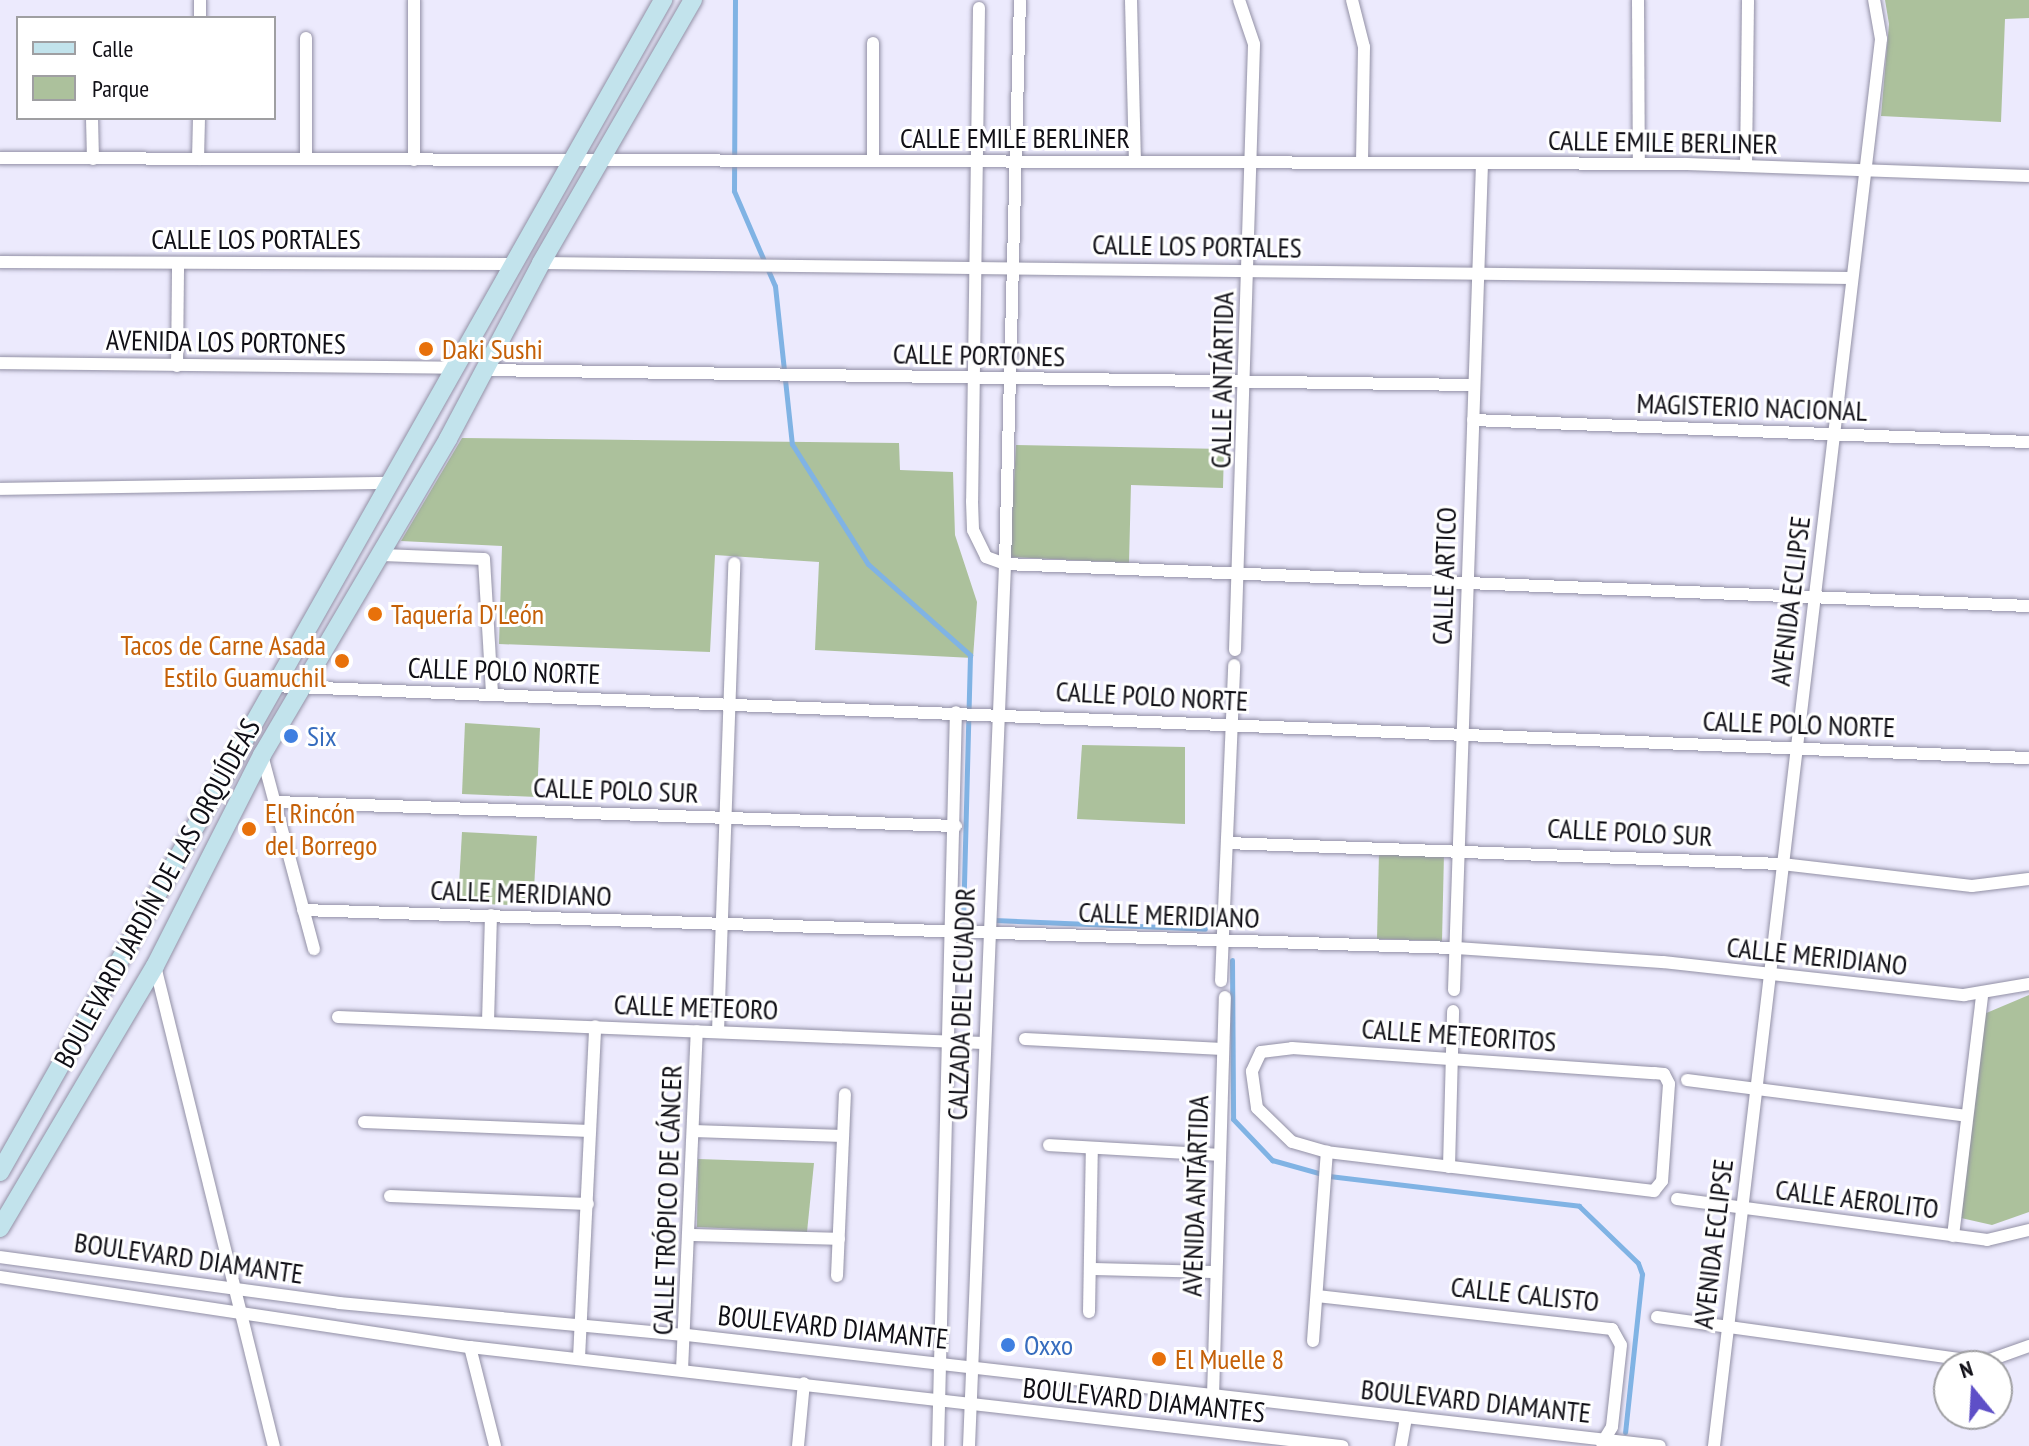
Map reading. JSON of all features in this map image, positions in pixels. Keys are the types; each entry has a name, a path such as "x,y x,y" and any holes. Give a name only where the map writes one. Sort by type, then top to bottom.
{"street":[{"path":"414,0 414,160"},
{"name":"BOULEVARD JARDÍN DE LAS ORQUÍDEAS","path":"0,1172 272,686 663,0"},
{"name":"BOULEVARD JARDÍN DE LAS ORQUÍDEAS","path":"0,1228 155,966 262,755 382,555 541,263 693,0"},
{"name":"CALZADA DEL ECUADOR","path":"969,1446 994,713 1005,564 1011,162 1020,0"},
{"path":"1131,0 1135,162"},
{"name":"CALLE ANTÁRTIDA","path":"1239,0 1254,44 1239,571"},
{"path":"1352,0 1364,47 1362,163"},
{"path":"1638,0 1639,164"},
{"path":"1746,166 1748,0"},
{"name":"AVENIDA ECLIPSE","path":"1714,1446 1881,39 1874,0"},
{"path":"979,8 973,530 986,557 1005,564 1815,594 2029,606"},
{"path":"306,38 306,159"},
{"path":"873,43 873,161"},
{"path":"92,120 93,159"},
{"path":"198,159 199,120"},
{"name":"CALLE EMILE BERLINER","path":"0,158 1639,164 2029,176"},
{"name":"CALLE ARTICO","path":"1454,990 1482,163"},
{"name":"CALLE LOS PORTALES","path":"0,262 513,264"},
{"path":"177,366 178,263"},
{"name":"CALLE LOS PORTALES","path":"541,263 1852,278"},
{"name":"AVENIDA LOS PORTONES","path":"0,363 452,368"},
{"name":"CALLE PORTONES","path":"483,370 1246,384 1474,385"},
{"name":"MAGISTERIO NACIONAL","path":"1473,420 2029,442"},
{"path":"0,489 387,483"},
{"path":"382,555 484,559 492,694"},
{"path":"718,1032 734,563"},
{"path":"1235,650 1239,571"},
{"path":"1221,981 1234,665"},
{"name":"CALLE POLO NORTE","path":"272,686 994,713 2029,758"},
{"name":"CALZADA DEL ECUADOR","path":"938,1446 956,826 956,712"},
{"path":"262,755 314,949"},
{"name":"CALLE POLO SUR","path":"275,802 956,826"},
{"name":"CALLE POLO SUR","path":"1227,843 1458,847 1782,864 1972,886 2029,879"},
{"name":"CALLE MERIDIANO","path":"303,910 1455,948 1982,996 2029,984"},
{"path":"488,1022 491,915"},
{"path":"155,966 274,1446"},
{"path":"1953,1236 1982,996"},
{"name":"AVENIDA ANTÁRTIDA","path":"1213,1396 1225,997"},
{"path":"1313,1341 1326,1158 1449,1167 1453,1011"},
{"path":"338,1017 595,1026"},
{"name":"CALLE METEORO","path":"579,1358 595,1026 983,1043"},
{"name":"CALLE TRÓPICO DE CÁNCER","path":"682,1370 687,1335 697,1031"},
{"path":"1025,1039 1223,1049"},
{"name":"CALLE METEORITOS","path":"1326,1158 1292,1142 1257,1108 1252,1071 1261,1052 1452,1058 1654,1073 1664,1074 1669,1084 1662,1181 1654,1191 1449,1167"},
{"path":"1687,1080 1967,1116"},
{"path":"837,1276 845,1094"},
{"path":"364,1122 590,1131"},
{"path":"693,1131 843,1136"},
{"path":"1049,1145 1220,1155"},
{"path":"1089,1312 1092,1148"},
{"path":"390,1196 588,1204"},
{"name":"CALLE AEROLITO","path":"1677,1199 1953,1236 2003,1239 2029,1230"},
{"path":"689,1235 839,1239"},
{"name":"BOULEVARD DIAMANTE","path":"0,1257 339,1303 687,1335 1603,1442 1660,1446"},
{"path":"1090,1269 1216,1272"},
{"name":"BOULEVARD DIAMANTE","path":"0,1277 470,1347 940,1401"},
{"name":"CALLE CALISTO","path":"1317,1296 1612,1329 1621,1345 1603,1442"},
{"path":"1657,1317 1975,1361 2029,1346"},
{"path":"470,1347 495,1446"},
{"path":"798,1446 804,1383"},
{"name":"BOULEVARD DIAMANTES","path":"940,1401 1334,1446"},
{"path":"1401,1446 1406,1417"}],"green space":[{"path":"1885,0 2029,0 2029,18 2005,19 2001,122 1881,116 1889,24"},
{"path":"462,438 899,443 900,470 953,472 955,535 977,602 973,658 815,650 819,562 715,555 710,652 499,644 502,546 401,541"},
{"path":"1016,445 1224,449 1223,488 1131,485 1129,563 1010,557"},
{"path":"465,723 540,728 537,797 462,794"},
{"path":"1082,745 1185,747 1185,824 1077,819"},
{"path":"462,832 537,836 533,906 458,903"},
{"path":"1379,852 1444,853 1442,941 1377,939"},
{"path":"2029,995 2029,1212 1992,1225 1961,1218 1984,1014"},
{"path":"698,1159 814,1163 807,1232 697,1227"}],"waterway":[{"path":"735,0 734,191 775,286 792,444 868,564 970,655 963,920"},
{"path":"994,920 1205,929"},
{"path":"1232,960 1233,1119 1272,1160 1329,1176 1579,1206 1638,1263 1642,1274 1625,1432"}],"place":[{"name":"Daki Sushi","path":"426,349"},
{"name":"Taquería D'León","path":"375,614"},
{"name":"Tacos de Carne Asada Estilo Guamuchil","path":"342,661"},
{"name":"Six","path":"291,736"},
{"name":"El Rincón del Borrego","path":"249,829"},
{"name":"Oxxo","path":"1008,1345"},
{"name":"El Muelle 8","path":"1159,1359"}]}
